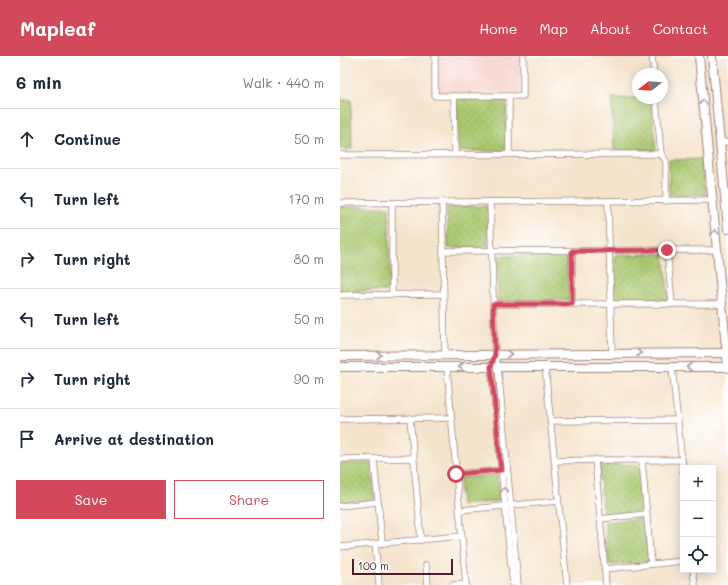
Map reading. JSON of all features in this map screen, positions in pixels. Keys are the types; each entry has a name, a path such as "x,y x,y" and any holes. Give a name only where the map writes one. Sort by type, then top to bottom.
{"street":[{"path":"435,56 435,96 524,96 523,56"},
{"path":"652,56 653,68"},
{"path":"340,367 728,367 722,304 724,282 717,250 699,56"},
{"path":"712,56 724,142 728,229"},
{"path":"454,96 455,154"},
{"path":"509,96 509,154"},
{"path":"657,104 661,154 666,161 666,201"},
{"path":"340,155 661,154"},
{"path":"340,203 712,200"},
{"path":"608,201 612,353"},
{"path":"442,202 445,355"},
{"path":"490,202 495,354 494,367 501,470 508,505 513,585"},
{"path":"392,203 392,295"},
{"path":"667,250 672,304"},
{"path":"443,251 717,250"},
{"path":"572,251 572,304"},
{"path":"340,295 444,294"},
{"path":"493,304 722,304"},
{"path":"340,356 727,353"},
{"path":"446,367 466,584 453,585"},
{"path":"494,367 518,585"},
{"path":"545,367 567,585"},
{"path":"672,367 682,465"},
{"path":"410,418 422,540"},
{"path":"340,419 451,418"},
{"path":"551,421 678,420"},
{"path":"340,459 414,458"},
{"path":"374,459 382,544"},
{"path":"595,460 606,585"},
{"path":"642,460 652,564"},
{"path":"554,461 682,460"},
{"path":"456,474 501,470"},
{"path":"459,510 558,501"},
{"path":"340,506 378,502"},
{"path":"600,519 647,514"},
{"path":"340,547 462,536"},
{"path":"375,544 379,585"},
{"path":"605,569 680,561"},
{"path":"426,565 428,585"},
{"path":"693,573 695,585"}],"shaded area":[{"path":"438,56 520,56 520,92 438,93"}],"green space":[{"path":"506,98 506,151 458,151 457,99"},
{"path":"612,98 632,98 632,104 652,104 656,150 614,150"},
{"path":"340,100 351,100 352,149 340,149"},
{"path":"702,159 706,195 669,195 669,160"},
{"path":"487,206 488,247 448,248 447,207"},
{"path":"340,207 389,207 390,291 340,291"},
{"path":"664,254 669,301 615,300 615,255"},
{"path":"498,256 568,256 569,300 498,301"},
{"path":"340,463 371,463 375,499 340,503"},
{"path":"599,464 639,465 643,511 603,515"},
{"path":"497,475 500,501 461,505 459,478"},
{"path":"644,518 648,562 609,565 605,522"}],"route":[{"path":"456,474 501,470 491,367 495,354 493,304 572,304 572,251 667,250"}]}
